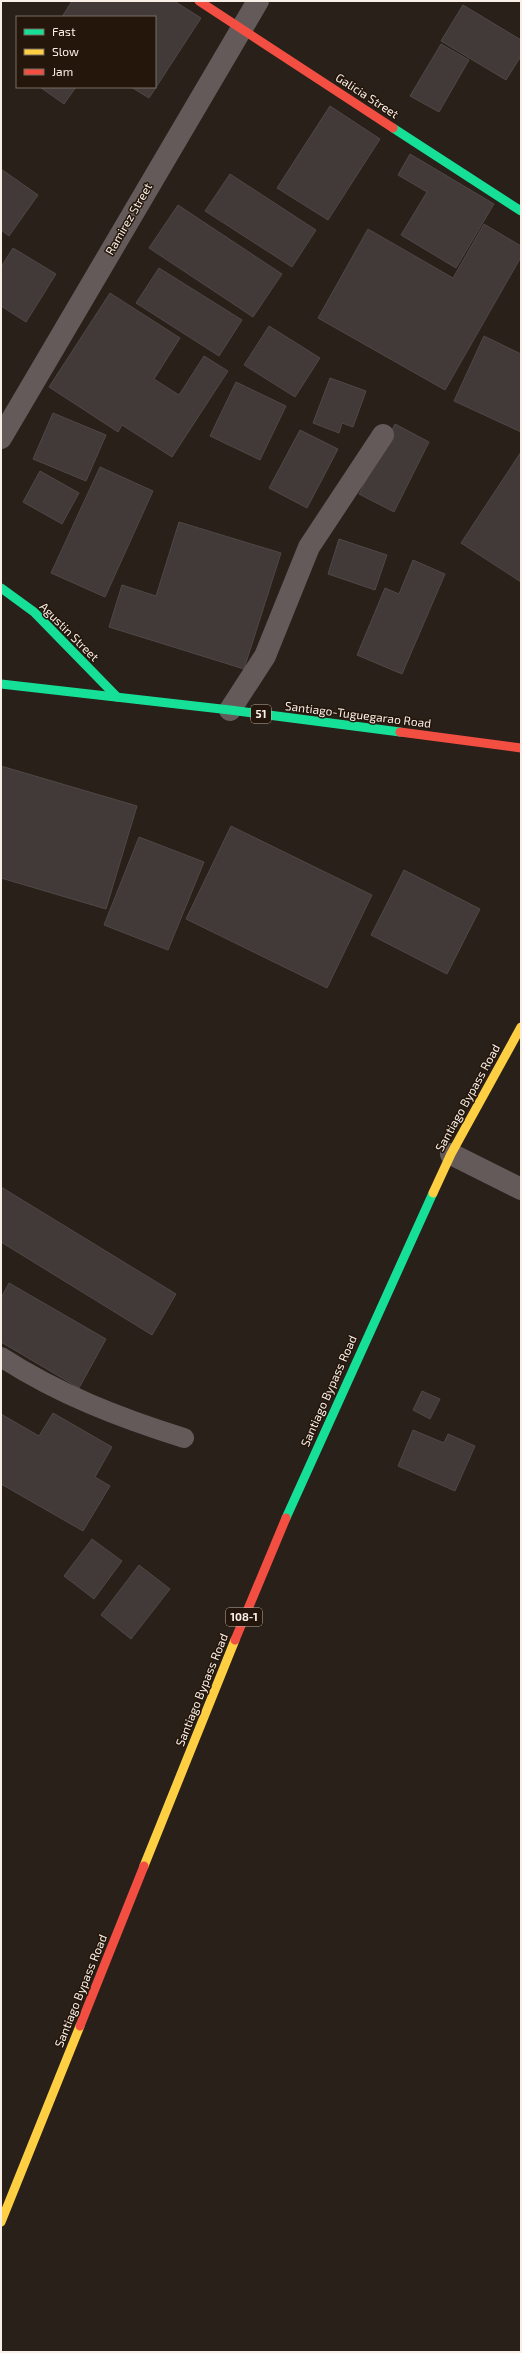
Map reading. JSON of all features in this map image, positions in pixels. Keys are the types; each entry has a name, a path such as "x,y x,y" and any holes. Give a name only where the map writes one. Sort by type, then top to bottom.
{"main road":[{"name":"Galicia Street","path":"199,1 521,211"},
{"name":"Agustin Street","path":"1,588 34,612 118,697"},
{"name":"Santiago-Tuguegarao Road","path":"1,684 230,710 521,748"},
{"name":"Santiago Bypass Road","path":"1,2222 250,1602 399,1264 451,1154 521,1026"}],"street":[{"name":"Ramirez Street","path":"1,438 258,1"},
{"path":"230,710 265,656 309,547 383,435"},
{"path":"451,1154 521,1189"}],"lane":[{"path":"1,1357 34,1378 71,1396 131,1421 184,1438"}],"building":[{"path":"72,1 174,1 201,18 156,87 156,16 63,16"},
{"path":"463,5 521,40 521,56 506,80 441,41"},
{"path":"441,44 469,60 439,112 410,96"},
{"path":"41,88 75,88 64,104"},
{"path":"133,88 156,88 149,98"},
{"path":"330,106 380,139 328,220 277,188"},
{"path":"410,154 494,204 456,268 401,235 427,192 398,175"},
{"path":"1,169 38,195 9,236 1,230"},
{"path":"230,174 316,230 292,267 205,211"},
{"path":"178,205 282,274 253,317 149,248"},
{"path":"484,224 521,246 521,257 445,390 318,318 368,229 453,278"},
{"path":"13,248 56,274 26,322 1,306 1,267"},
{"path":"159,268 242,320 219,356 136,303"},
{"path":"110,293 180,338 154,379 179,395 204,356 228,371 172,457 122,425 118,432 49,387"},
{"path":"269,326 320,358 295,397 244,365"},
{"path":"484,336 521,354 521,432 454,401"},
{"path":"330,378 366,391 353,427 342,423 339,433 313,423"},
{"path":"236,382 286,406 260,460 210,436"},
{"path":"53,413 106,435 86,481 33,459"},
{"path":"395,424 429,442 394,512 359,494"},
{"path":"300,430 338,449 307,508 269,488"},
{"path":"521,452 521,582 461,543"},
{"path":"100,467 153,491 105,597 51,573"},
{"path":"40,471 79,493 62,524 23,502"},
{"path":"179,522 281,553 244,669 109,627 122,585 156,596"},
{"path":"339,539 387,555 375,590 328,574"},
{"path":"413,560 445,574 402,674 357,655 385,588 399,594"},
{"path":"1,766 137,806 106,909 1,878"},
{"path":"231,826 372,895 327,988 186,919"},
{"path":"139,837 204,862 168,950 104,925"},
{"path":"404,870 480,909 447,974 371,935"},
{"path":"1,1187 176,1294 152,1335 1,1242"},
{"path":"9,1283 106,1339 79,1388 1,1342 1,1298"},
{"path":"422,1391 440,1399 430,1419 413,1410"},
{"path":"53,1413 112,1447 95,1477 110,1486 83,1531 1,1484 1,1414 39,1436"},
{"path":"413,1430 444,1443 448,1434 475,1446 455,1491 398,1466"},
{"path":"92,1539 122,1561 94,1599 64,1576"},
{"path":"139,1565 170,1589 131,1639 101,1615"}],"traffic: fast":[{"path":"393,128 521,211"},
{"path":"1,588 34,612 117,697"},
{"path":"1,684 230,710 400,732"},
{"path":"286,1518 433,1193"}],"traffic: slow":[{"path":"433,1193 451,1154 521,1027"},
{"path":"144,1866 235,1640"},
{"path":"1,2222 80,2026"}],"traffic: jam":[{"path":"199,1 393,128"},
{"path":"400,732 521,748"},
{"path":"235,1640 286,1518"},
{"path":"80,2026 144,1866"}]}
